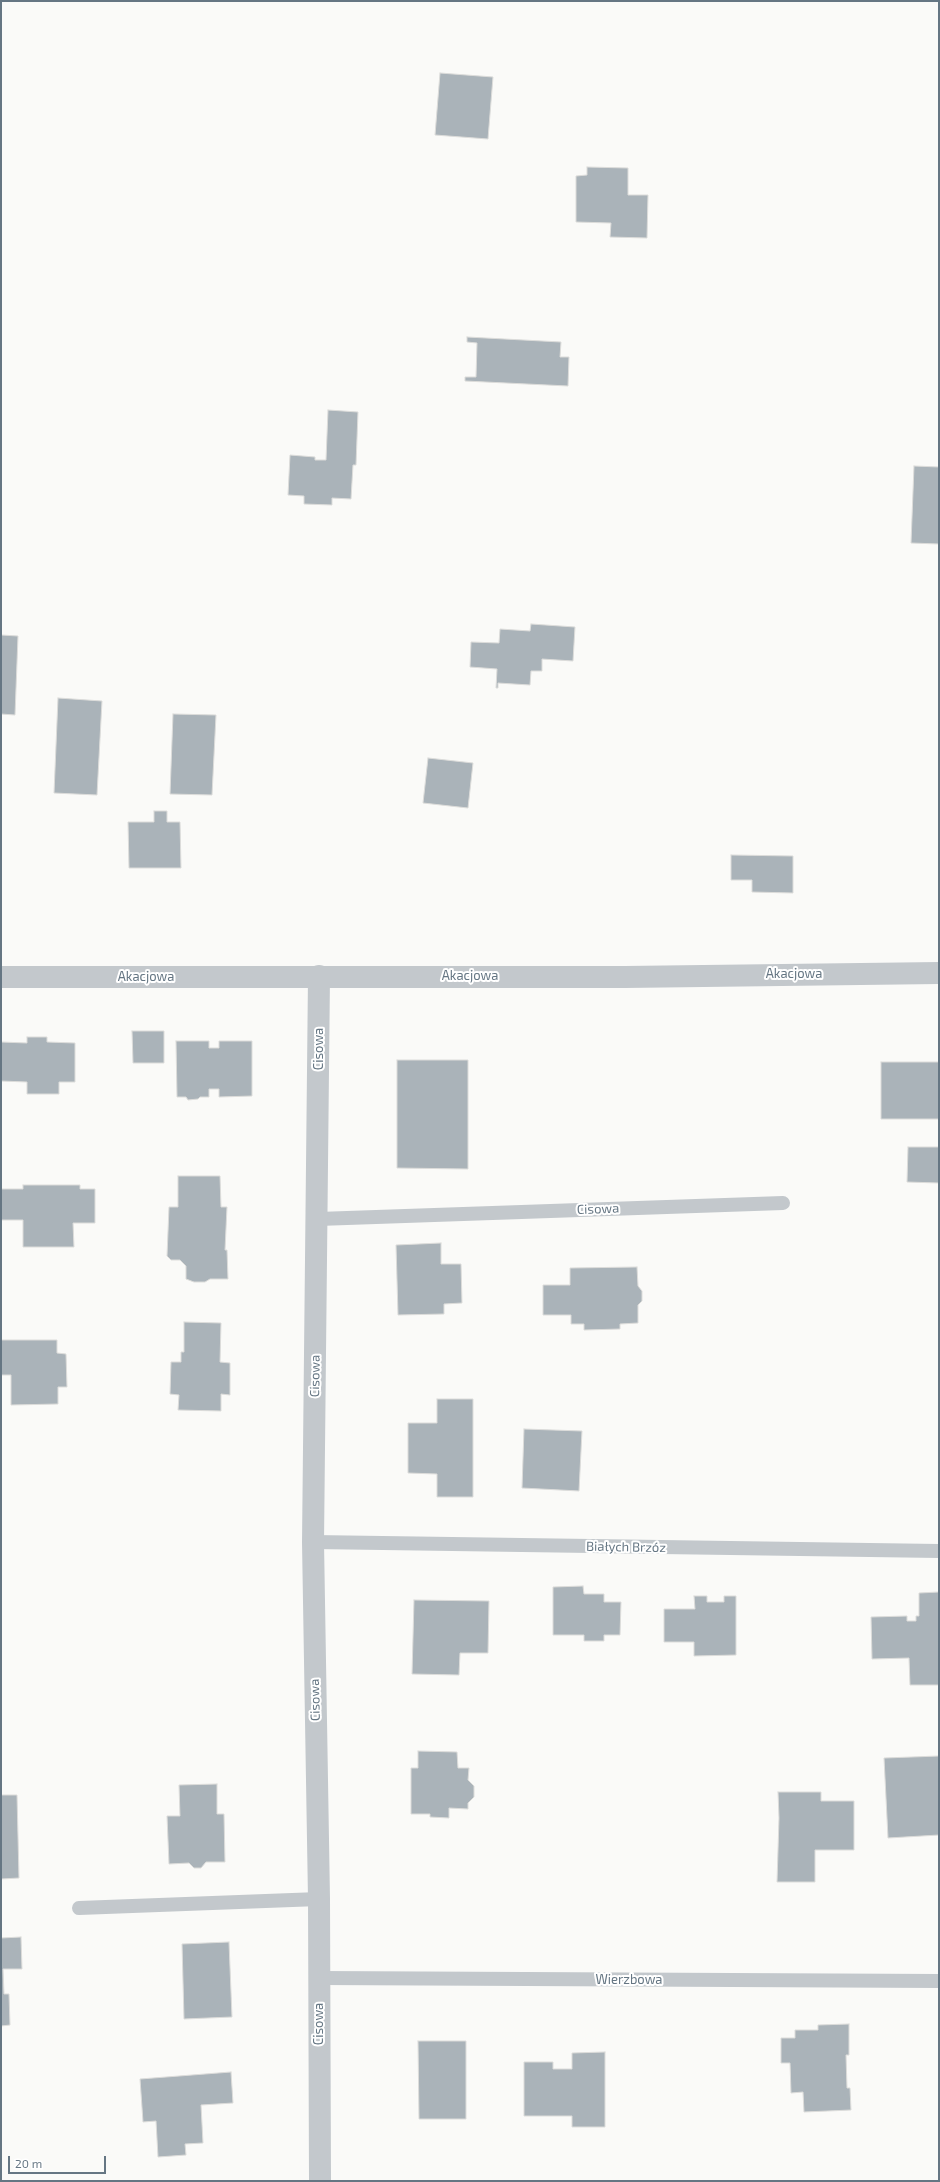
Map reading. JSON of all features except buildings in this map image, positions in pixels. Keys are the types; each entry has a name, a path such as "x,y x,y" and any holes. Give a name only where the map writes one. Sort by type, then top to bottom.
{"street":[{"name":"Akacjowa","path":"1,977 625,977 939,973"},
{"name":"Cisowa","path":"319,976 318,1219 313,1542 319,1978 320,2181"}],"lane":[{"name":"Cisowa","path":"318,1219 783,1203"},
{"name":"Białych Brzóz","path":"313,1542 939,1551"},
{"path":"79,1908 318,1899"},
{"name":"Wierzbowa","path":"319,1978 939,1981"}]}
